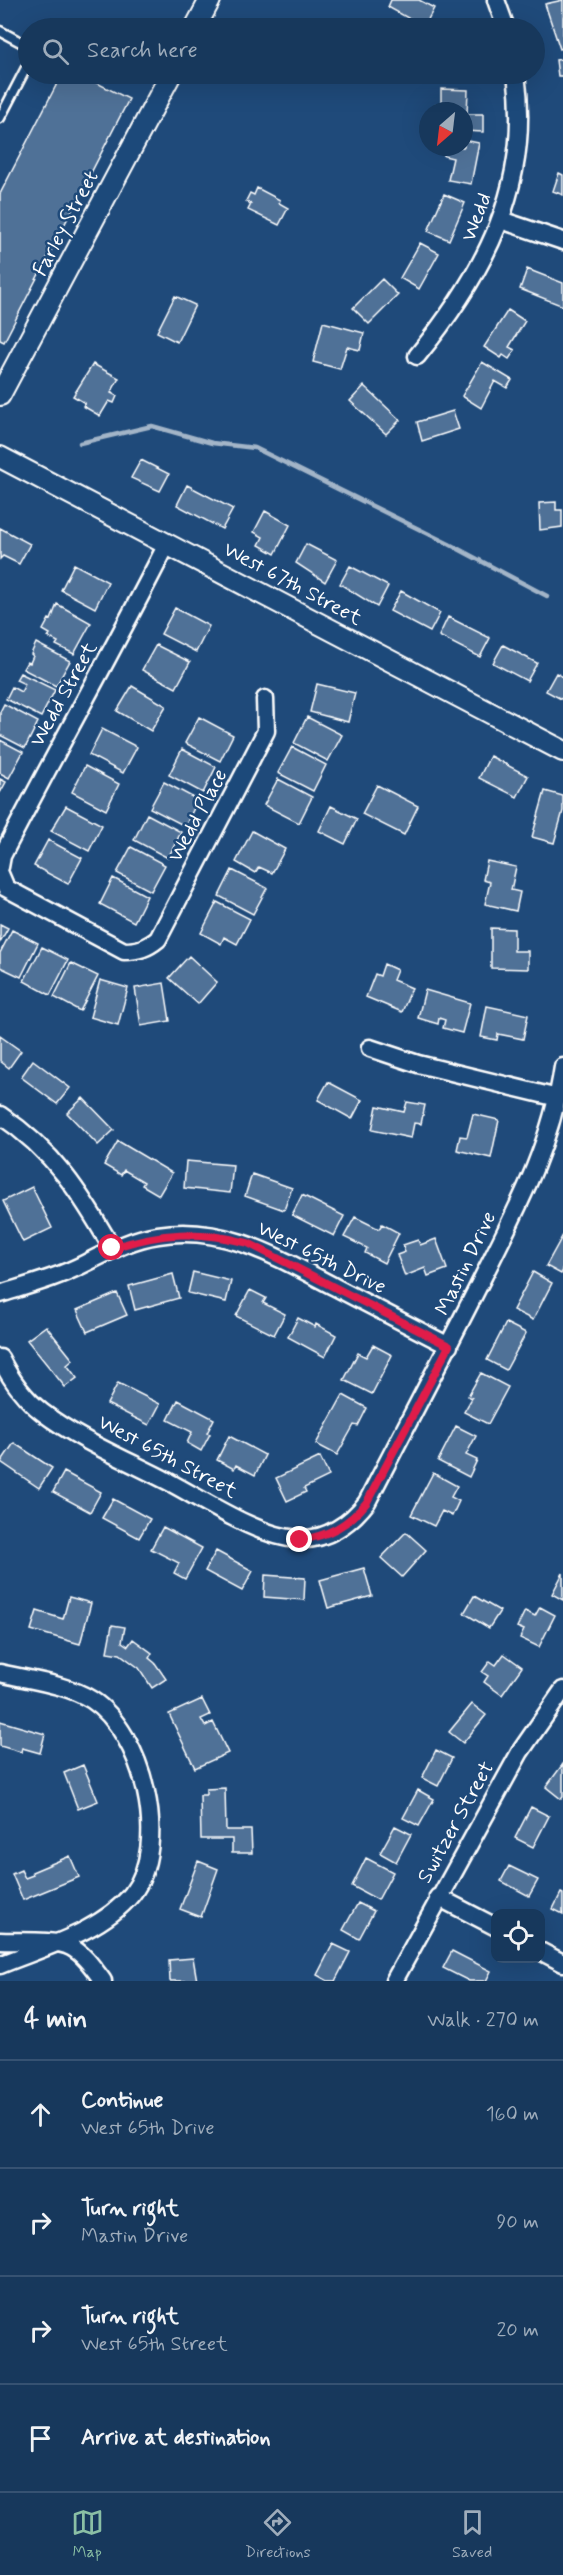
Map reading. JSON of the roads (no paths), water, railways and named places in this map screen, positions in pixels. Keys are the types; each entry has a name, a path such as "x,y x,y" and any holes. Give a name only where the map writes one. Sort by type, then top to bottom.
{"street":[{"path":"200,18 210,0"},
{"path":"496,0 502,18"},
{"name":"Farley Street","path":"0,395 166,84"},
{"name":"Wedd","path":"417,356 461,299 501,220 513,176 520,134 517,84"},
{"path":"501,220 563,241"},
{"name":"West 67th Street","path":"0,457 563,751"},
{"name":"Wedd Street","path":"0,867 2,856 49,765 112,652 167,544"},
{"name":"Wedd Place","path":"0,874 6,888 124,951 136,951 149,946 158,939 266,731 264,699"},
{"path":"370,1048 417,1064 558,1098"},
{"name":"Mastin Drive","path":"341,1527 367,1502 449,1346 534,1173 549,1136 563,1067"},
{"path":"0,1115 20,1128 46,1151 72,1181 112,1248"},
{"name":"West 65th Drive","path":"0,1294 45,1280 86,1263 112,1248 159,1235 176,1233 220,1236 248,1243 449,1346"},
{"name":"West 65th Street","path":"0,1358 21,1392 41,1411 83,1438 243,1521 276,1537 300,1540 320,1537 341,1527"},
{"path":"0,1673 62,1688 91,1699 109,1714 124,1734 136,1759 152,1824 149,1852 143,1876 132,1894 114,1911 86,1929 0,1965"},
{"name":"Switzer Street","path":"394,1981 438,1897 520,1752 563,1689"},
{"path":"438,1897 491,1925"},
{"path":"0,1941 70,1946 91,1964 103,1981"},
{"path":"545,1954 563,1963"}],"lane":[{"path":"0,31 18,41"},
{"path":"0,118 18,83"}],"waterway":[{"path":"80,443 152,426 212,443 255,448 449,544 547,596"}]}
